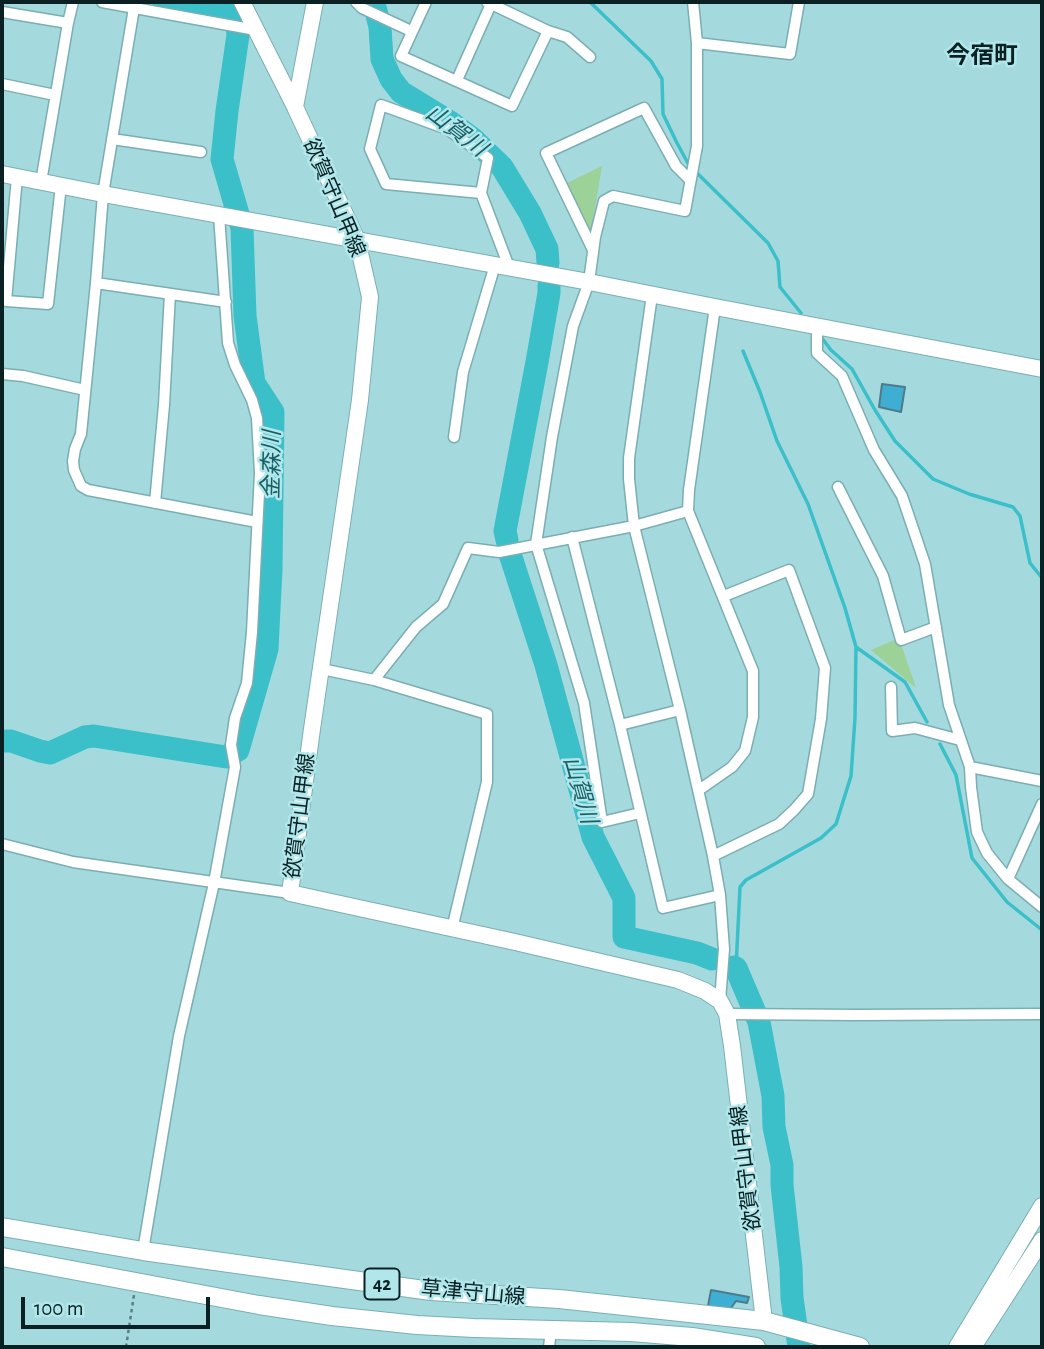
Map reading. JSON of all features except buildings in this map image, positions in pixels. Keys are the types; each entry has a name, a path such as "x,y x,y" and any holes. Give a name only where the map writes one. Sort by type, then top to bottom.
{"main road":[{"name":"欲賀守山甲線","path":"242,2 357,240 370,297 360,400 290,893 678,980 705,991 724,1007 764,1321"},
{"path":"295,107 315,2"},
{"path":"9,175 1042,369"},
{"path":"957,1347 1042,1206"},
{"name":"草津守山線","path":"2,1227 143,1251 431,1291 559,1299 764,1321 860,1347"},
{"path":"973,1347 1042,1240"},
{"name":"草津守山線","path":"2,1257 332,1316 550,1338 663,1335 756,1347"}],"street":[{"path":"41,182 73,2"},
{"path":"102,2 134,5 257,30"},
{"path":"356,2 362,8 411,31"},
{"path":"426,2 401,56 512,106 548,31"},
{"path":"640,813 602,821 584,703 536,544 552,437 573,326 589,282 595,237 604,201 613,196 685,211 695,158 697,43 693,2"},
{"path":"697,43 790,54 799,2"},
{"path":"457,80 489,3 567,37 590,57"},
{"path":"134,5 103,194 81,434 73,461 76,477 88,490 257,522"},
{"path":"2,12 68,23"},
{"path":"2,84 55,95"},
{"path":"454,438 463,372 502,266 481,193 488,158 447,129 381,105 370,149 386,184 481,193"},
{"path":"593,251 546,153 644,108 676,166 690,176"},
{"path":"112,139 201,152"},
{"path":"9,175 6,301 48,304 61,185"},
{"path":"143,1251 179,1037 214,883 235,767 231,745 235,718 247,683 255,581 260,473 257,418 228,343 219,215"},
{"path":"96,283 226,302"},
{"path":"155,503 170,294"},
{"path":"652,295 629,458 629,479 634,526 713,856 720,895 724,949 724,1007 857,1015 1042,1014"},
{"path":"699,790 732,767 745,751 753,718 753,671 688,510 715,307"},
{"path":"817,326 817,354 842,376 874,450 902,496 925,564 949,705 970,767 977,832 987,853 1008,879 1042,907"},
{"path":"2,374 85,390"},
{"path":"838,486 883,576 901,639 936,628"},
{"path":"374,680 416,627 443,604 468,548 499,552 634,526 688,510"},
{"path":"572,537 663,908 720,895"},
{"path":"713,856 779,824 808,794 821,719 825,668 789,570 724,596"},
{"path":"321,669 374,680 487,714 487,782 452,929"},
{"path":"891,687 892,732 915,728 960,740"},
{"path":"620,725 680,710"},
{"path":"970,767 1042,781"},
{"path":"1008,879 1042,804"},
{"path":"2,844 73,862 290,893"}],"path":[{"path":"126,1347 136,1282"}],"green space":[{"path":"602,166 591,232 565,184"},
{"path":"899,638 916,688 871,650"}],"waterway":[{"name":"金森川","path":"2,741 11,741 50,753 85,737 94,736 226,757 238,750 267,649 273,412 254,383 245,316 242,228 222,159 238,35 236,15 164,2"},
{"name":"山賀川","path":"370,2 375,7 380,27 382,59 391,79 401,92 473,139 502,167 530,213 547,249 548,263"},
{"path":"590,2 651,61 662,79 663,114 690,167"},
{"path":"696,172 768,243 778,261 780,287 801,313"},
{"name":"山賀川","path":"507,540 505,531 549,286"},
{"path":"821,337 852,369 895,441 933,479 969,494 1013,507 1020,516 1030,563 1042,578"},
{"path":"736,968 740,887 746,880 821,838 836,824 851,776 856,647 808,504 777,441 743,351"},
{"name":"山賀川","path":"510,554 546,665 593,837 624,898 624,937 697,953 712,959"},
{"path":"856,647 905,682 927,722"},
{"path":"940,744 956,775 972,858 1007,902 1042,930"},
{"name":"山賀川","path":"734,967 759,1022 773,1096 774,1127 782,1165 792,1298 799,1347"}],"district":[{"name":"今宿町","path":"982,56"}]}
